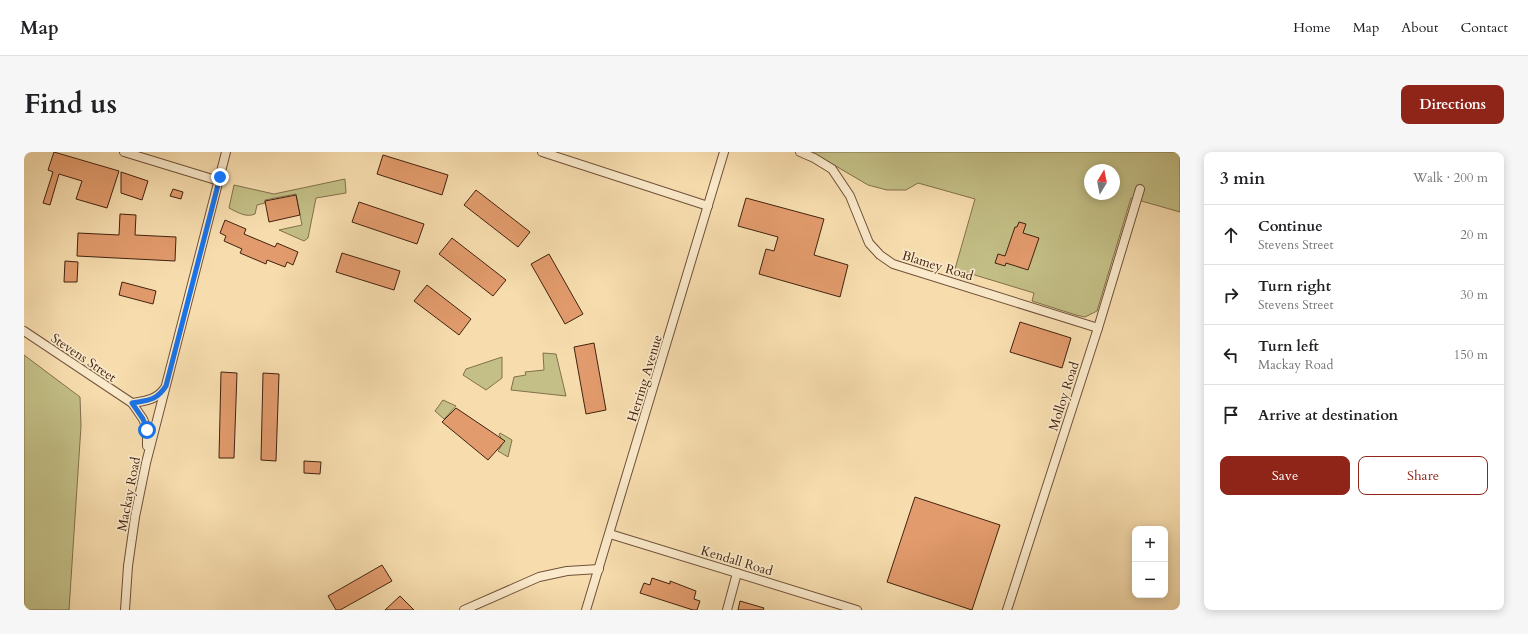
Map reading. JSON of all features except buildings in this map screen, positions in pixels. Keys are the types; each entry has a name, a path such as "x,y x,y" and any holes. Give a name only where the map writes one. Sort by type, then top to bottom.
{"street":[{"path":"124,152 219,180"},
{"name":"Mackay Road","path":"125,610 128,566 135,517 146,463 226,152"},
{"path":"542,152 708,206"},
{"name":"Herring Avenue","path":"586,610 724,152"},
{"name":"Blamey Road","path":"800,152 814,158 832,169 850,196 869,243 880,255 893,264 1098,328"},
{"name":"Molloy Road","path":"1007,610 1098,328 1140,189"},
{"name":"Stevens Street","path":"24,331 132,403 143,419 147,430 146,463"},
{"path":"132,403 150,400 160,395 166,386"},
{"name":"Kendall Road","path":"610,534 857,610"},
{"path":"464,610 539,577 567,571 599,569"},
{"path":"726,610 738,573"}],"shaded area":[{"path":"812,152 1180,152 1180,212 1131,198 1097,311 1085,317 1032,301 1034,293 955,269 975,199 918,183 906,190 887,190 868,185"},
{"path":"345,179 346,193 316,198 308,238 304,241 279,230 302,225 296,194 265,200 265,203 257,205 255,214 252,215 242,214 229,208 234,185 274,194"},
{"path":"543,353 556,354 566,396 511,390 514,377 526,375 525,372 544,370"},
{"path":"24,355 80,397 81,426 69,610 24,610"},
{"path":"502,357 502,378 486,390 463,375 466,369"},
{"path":"443,400 456,406 444,419 435,411"},
{"path":"500,433 512,440 508,457 498,451 502,445 497,440 501,437 499,435"}],"route":[{"path":"147,430 143,419 132,403 150,400 160,395 166,386 220,177"}]}
